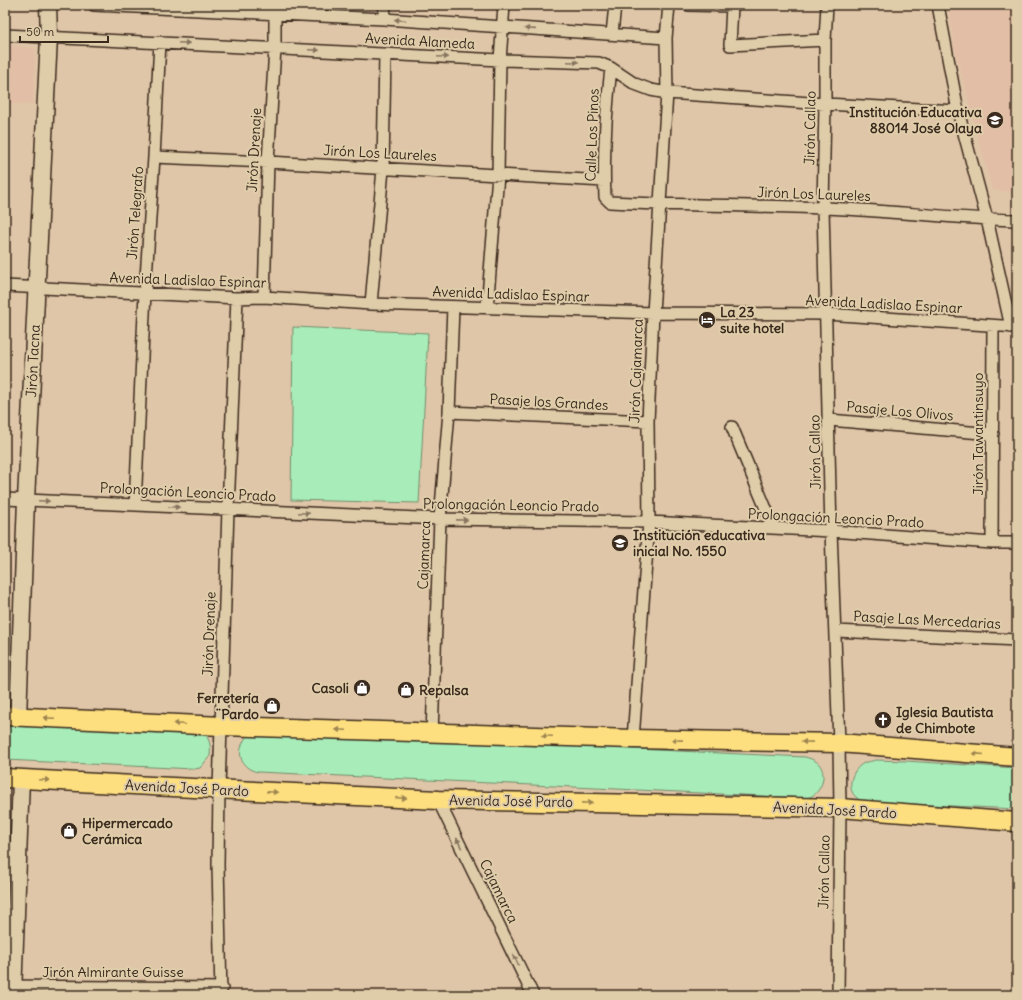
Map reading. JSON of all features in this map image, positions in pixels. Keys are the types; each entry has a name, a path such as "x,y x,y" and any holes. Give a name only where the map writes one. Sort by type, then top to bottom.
{"main road":[{"path":"11,716 222,726 432,733 839,743 1017,758"},
{"name":"Avenida José Pardo","path":"13,778 438,800 840,808 1017,822"}],"street":[{"name":"Jirón Tacna","path":"11,716 26,500 49,37 48,5"},
{"name":"Avenida Alameda","path":"94,5 274,9 384,19 666,38"},
{"path":"384,19 385,5"},
{"path":"487,308 498,175 500,60 504,5"},
{"path":"612,34 615,5"},
{"name":"Jirón Cajamarca","path":"633,739 649,522 648,421 653,313 667,93 666,38 669,5"},
{"path":"688,5 732,6 730,45 825,40"},
{"name":"Jirón Callao","path":"827,5 825,40 823,208 831,531 836,631 839,743 840,808 838,995"},
{"path":"938,5 958,111 1014,327"},
{"name":"Jirón Drenaje","path":"264,297 268,162 274,48 274,9"},
{"name":"Avenida Alameda","path":"5,35 500,60 599,63 611,68 635,84 651,90 667,93 825,104 958,111"},
{"name":"Jirón Telegrafo","path":"135,505 145,293 160,42"},
{"path":"371,304 383,169 385,54"},
{"name":"Calle Los Pinos","path":"610,202 606,197 604,181 607,105 611,68"},
{"name":"Jirón Los Laureles","path":"154,157 604,181"},
{"name":"Jirón Los Laureles","path":"610,202 660,205 823,208 1017,220"},
{"name":"Avenida Ladislao Espinar","path":"5,286 453,307 653,313 826,314 1014,327"},
{"name":"Jirón Drenaje","path":"222,992 218,865 219,789 228,509 237,298"},
{"name":"Cajamarca","path":"432,733 440,519 449,412 453,307"},
{"name":"Jirón Tawantinsuyo","path":"992,543 993,326"},
{"name":"Pasaje los Grandes","path":"449,412 648,421"},
{"name":"Pasaje Los Olivos","path":"829,420 993,434"},
{"path":"732,427 774,528"},
{"name":"Prolongación Leoncio Prado","path":"5,499 440,519 649,522 831,531 992,543 1017,543"},
{"name":"Pasaje Las Mercedarias","path":"836,631 1017,640"},
{"path":"10,989 13,778"},
{"name":"Cajamarca","path":"438,800 533,995"},
{"name":"Jirón Almirante Guisse","path":"10,989 222,992"}],"shaded area":[{"name":"Institución Educativa 88014 José Olaya","path":"948,5 1017,5 1017,193 992,190 955,50"},
{"path":"5,45 36,48 33,104 5,103"},
{"path":"5,609 8,609 5,677"}],"green space":[{"path":"293,327 428,333 419,503 291,500"},
{"path":"5,720 203,731 210,743 210,756 200,768 194,769 5,760"},
{"path":"249,734 464,741 805,757 818,763 823,772 823,777 821,786 815,794 806,798 258,772 251,770 242,762 242,745"},
{"path":"876,760 1017,768 1017,809 862,801 853,794 851,790 853,774 864,763"}],"place":[{"name":"Institución Educativa 88014 José Olaya","path":"995,120"},
{"name":"La 23 suite hotel","path":"707,320"},
{"name":"Institución educativa inicial No. 1550","path":"620,543"},
{"name":"Casoli","path":"362,688"},
{"name":"Repalsa","path":"406,690"},
{"name":"Ferretería ¨Pardo","path":"272,706"},
{"name":"Iglesia Bautista de Chimbote","path":"883,720"},
{"name":"Hipermercado Cerámica","path":"69,831"}]}
